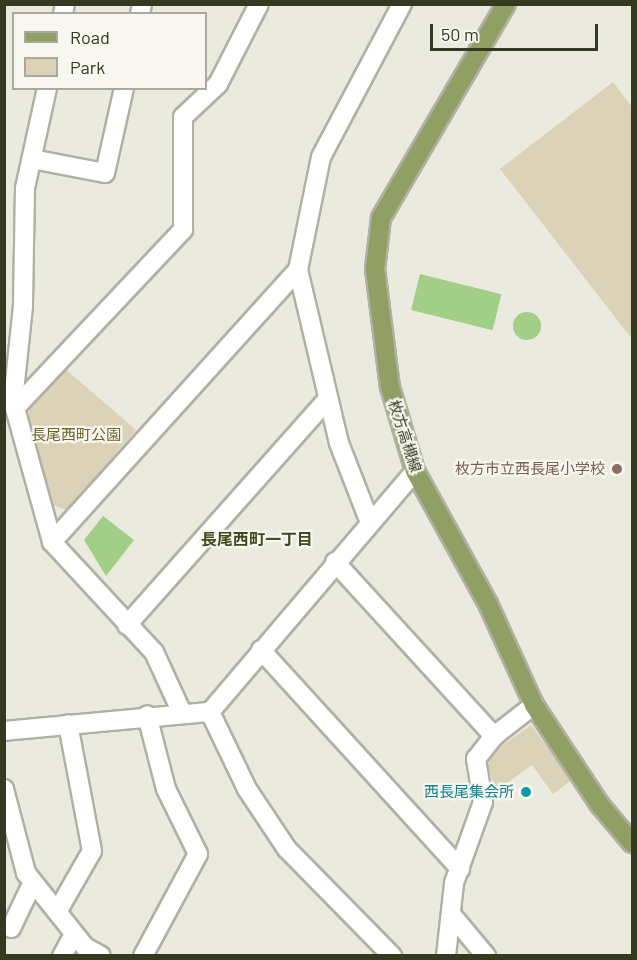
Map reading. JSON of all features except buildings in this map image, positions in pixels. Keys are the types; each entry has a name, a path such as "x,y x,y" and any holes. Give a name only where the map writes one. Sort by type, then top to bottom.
{"main road":[{"name":"枚方高槻線","path":"506,4 381,218 375,269 390,387 415,471 488,604 534,705 629,832"}],"street":[{"path":"15,408 183,230 183,117 218,84 259,4"},
{"path":"369,520 328,399 297,270 321,158 402,4"},
{"path":"47,90 25,189 15,408 52,542 154,652 181,711"},
{"path":"32,159 105,173 124,90"},
{"path":"52,542 297,270"},
{"path":"127,625 328,399"},
{"path":"210,712 369,520 415,471"},
{"path":"335,562 494,736"},
{"path":"261,650 460,868"},
{"path":"446,956 460,868 483,802 477,759 494,736 534,705"},
{"path":"4,731 181,711 210,712"},
{"path":"210,712 247,789 286,849 392,956"},
{"path":"143,956 198,855 166,789 147,715"},
{"path":"57,912 92,851 68,724"},
{"path":"4,789 33,882 74,934 101,956"},
{"path":"11,928 33,882"},
{"path":"451,914 486,956"},
{"path":"62,956 74,934"}],"green space":[{"path":"613,82 632,107 632,339 500,169"},
{"name":"長尾西町公園","path":"63,367 136,430 67,510 53,505 28,419 30,406"},
{"path":"531,725 572,780 553,794 532,765 497,790 488,770 490,754"}],"shaded area":[{"path":"420,274 502,294 493,330 411,310"},
{"path":"527,312 537,316 541,326 537,336 527,340 517,336 513,326 517,316"},
{"path":"103,516 134,540 106,576 84,540"}],"place":[{"name":"枚方市立西長尾小学校","path":"617,469"},
{"name":"西長尾集会所","path":"526,792"}],"district":[{"name":"長尾西町一丁目","path":"257,539"}]}
